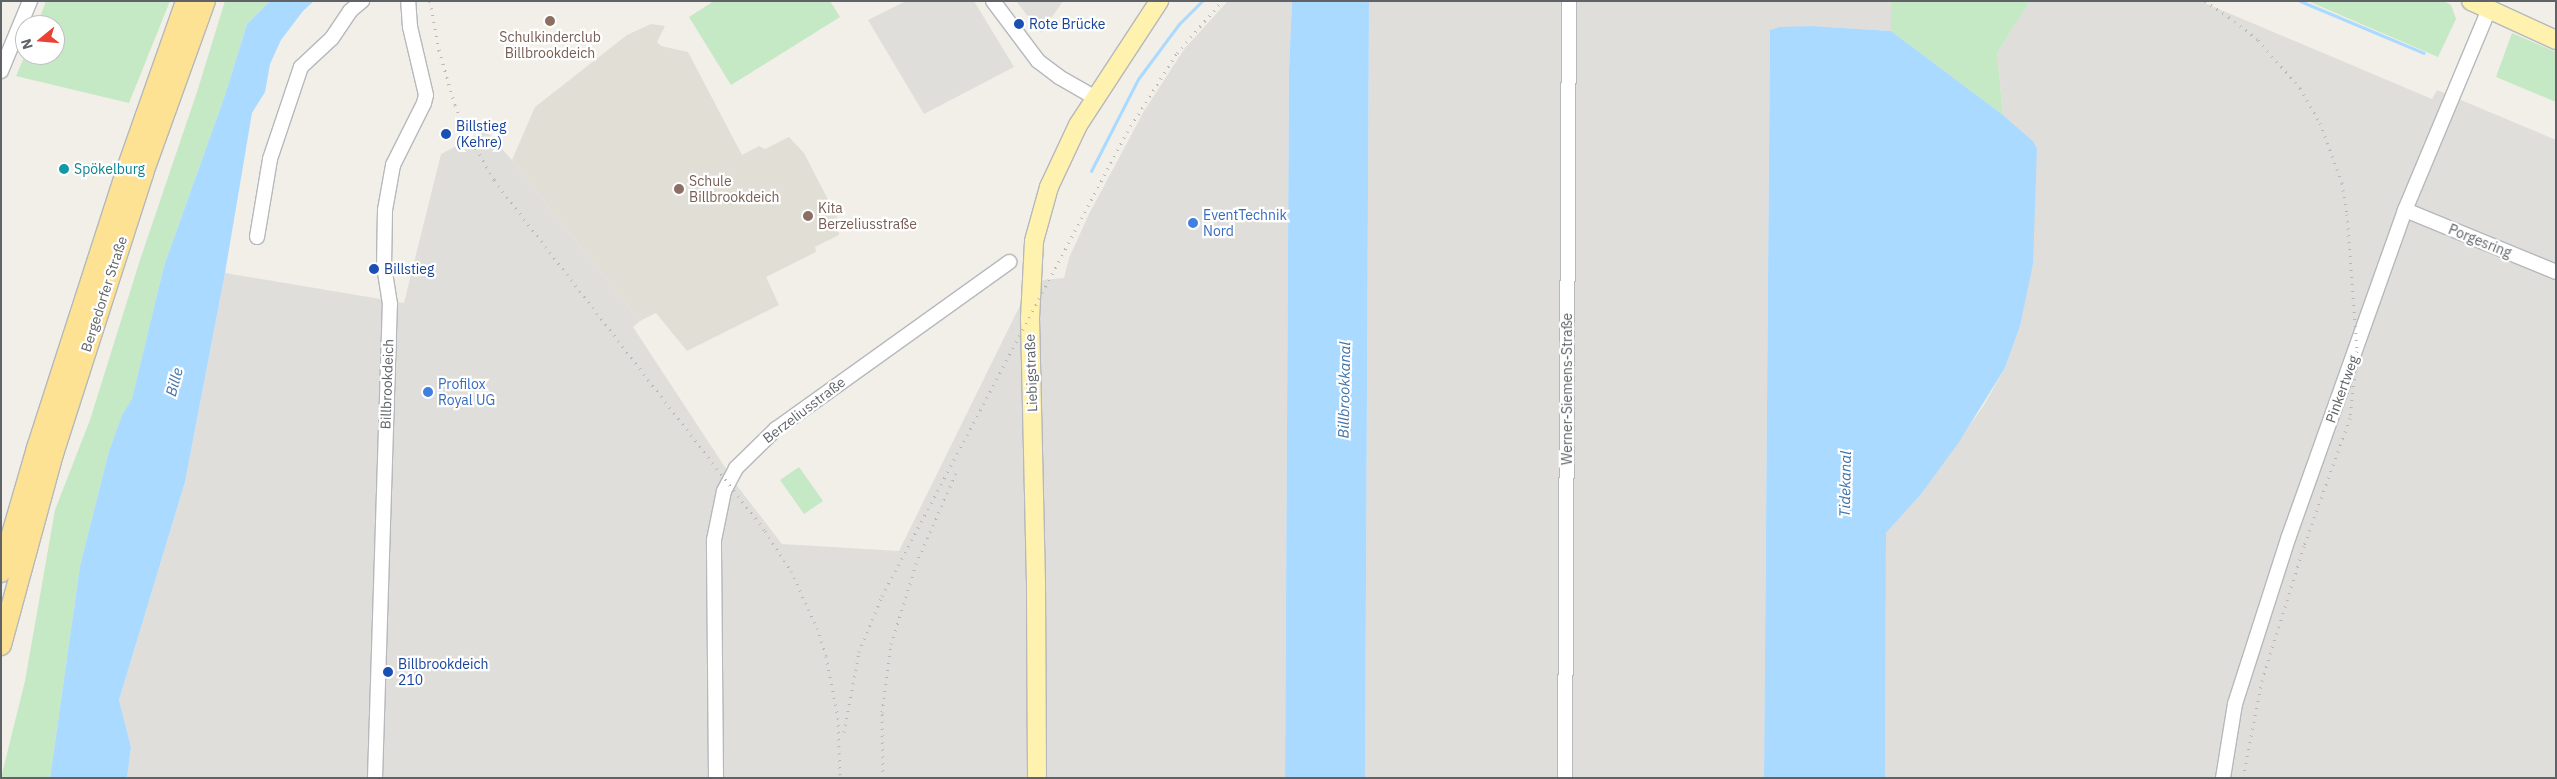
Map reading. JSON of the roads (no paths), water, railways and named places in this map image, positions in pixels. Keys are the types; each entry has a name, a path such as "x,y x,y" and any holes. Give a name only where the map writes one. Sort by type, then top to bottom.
{"highway":[{"name":"Bergedorfer Straße","path":"1,572 37,448 121,188 186,1"},
{"name":"Bergedorfer Straße","path":"1,645 62,426 143,173 205,1"}],"main road":[{"name":"Liebigstraße","path":"1037,778 1036,574 1030,333 1032,258 1040,213 1056,169 1094,98 1159,1"},
{"path":"2470,1 2556,40"}],"street":[{"path":"1,71 30,1"},
{"path":"257,237 270,159 301,67 332,38 350,11 362,1"},
{"name":"Billbrookdeich","path":"375,778 390,304 384,268 385,210 393,165 424,103 426,95 410,28 408,1"},
{"path":"993,1 1038,60 1060,77 1094,98"},
{"name":"Werner-Siemens-Straße","path":"1565,778 1569,1"},
{"name":"Pinkertweg","path":"2223,778 2235,704 2290,536 2405,210 2489,9"},
{"name":"Porgesring","path":"2405,210 2556,272"},
{"name":"Berzeliusstraße","path":"716,778 714,540 724,490 736,468 776,429 1009,262"}],"water":[{"name":"Bille","path":"270,1 314,1 303,11 281,40 270,64 265,92 252,113 225,273 185,482 119,700 131,747 127,778 50,778 80,566 109,451 122,415 132,399 164,266 225,95 247,24"},
{"name":"Billbrookkanal","path":"1292,1 1369,1 1365,778 1285,778 1289,70"},
{"name":"Tidekanal","path":"1812,26 1891,31 2003,115 2034,142 2037,149 2033,264 2020,326 2005,368 1959,442 1922,493 1886,533 1885,778 1764,778 1770,30 1780,27"}],"waterway":[{"path":"1091,171 1138,79 1179,24 1202,1"},
{"path":"2300,1 2424,53"}],"railway":[{"path":"430,1 439,50 455,105 469,136 494,180 765,531 791,571 817,628 826,656 838,718 840,778"},
{"path":"844,732 859,652 882,596 1127,132 1177,53 1222,1"},
{"path":"2205,1 2258,40 2300,88 2320,123 2342,183 2347,214 2357,351 2350,418 2304,546 2262,680 2243,778"},
{"path":"883,778 882,712 891,644 916,564 958,468"}],"place":[{"name":"Schulkinderclub Billbrookdeich","path":"550,21"},
{"name":"Rote Brücke","path":"1019,24"},
{"name":"Billstieg (Kehre)","path":"446,134"},
{"name":"Spökelburg","path":"64,169"},
{"name":"Schule Billbrookdeich","path":"679,189"},
{"name":"Kita Berzeliusstraße","path":"808,216"},
{"name":"EventTechnik Nord","path":"1193,223"},
{"name":"Billstieg","path":"374,269"},
{"name":"Profilox Royal UG","path":"428,392"},
{"name":"Billbrookdeich 210","path":"388,672"}]}
